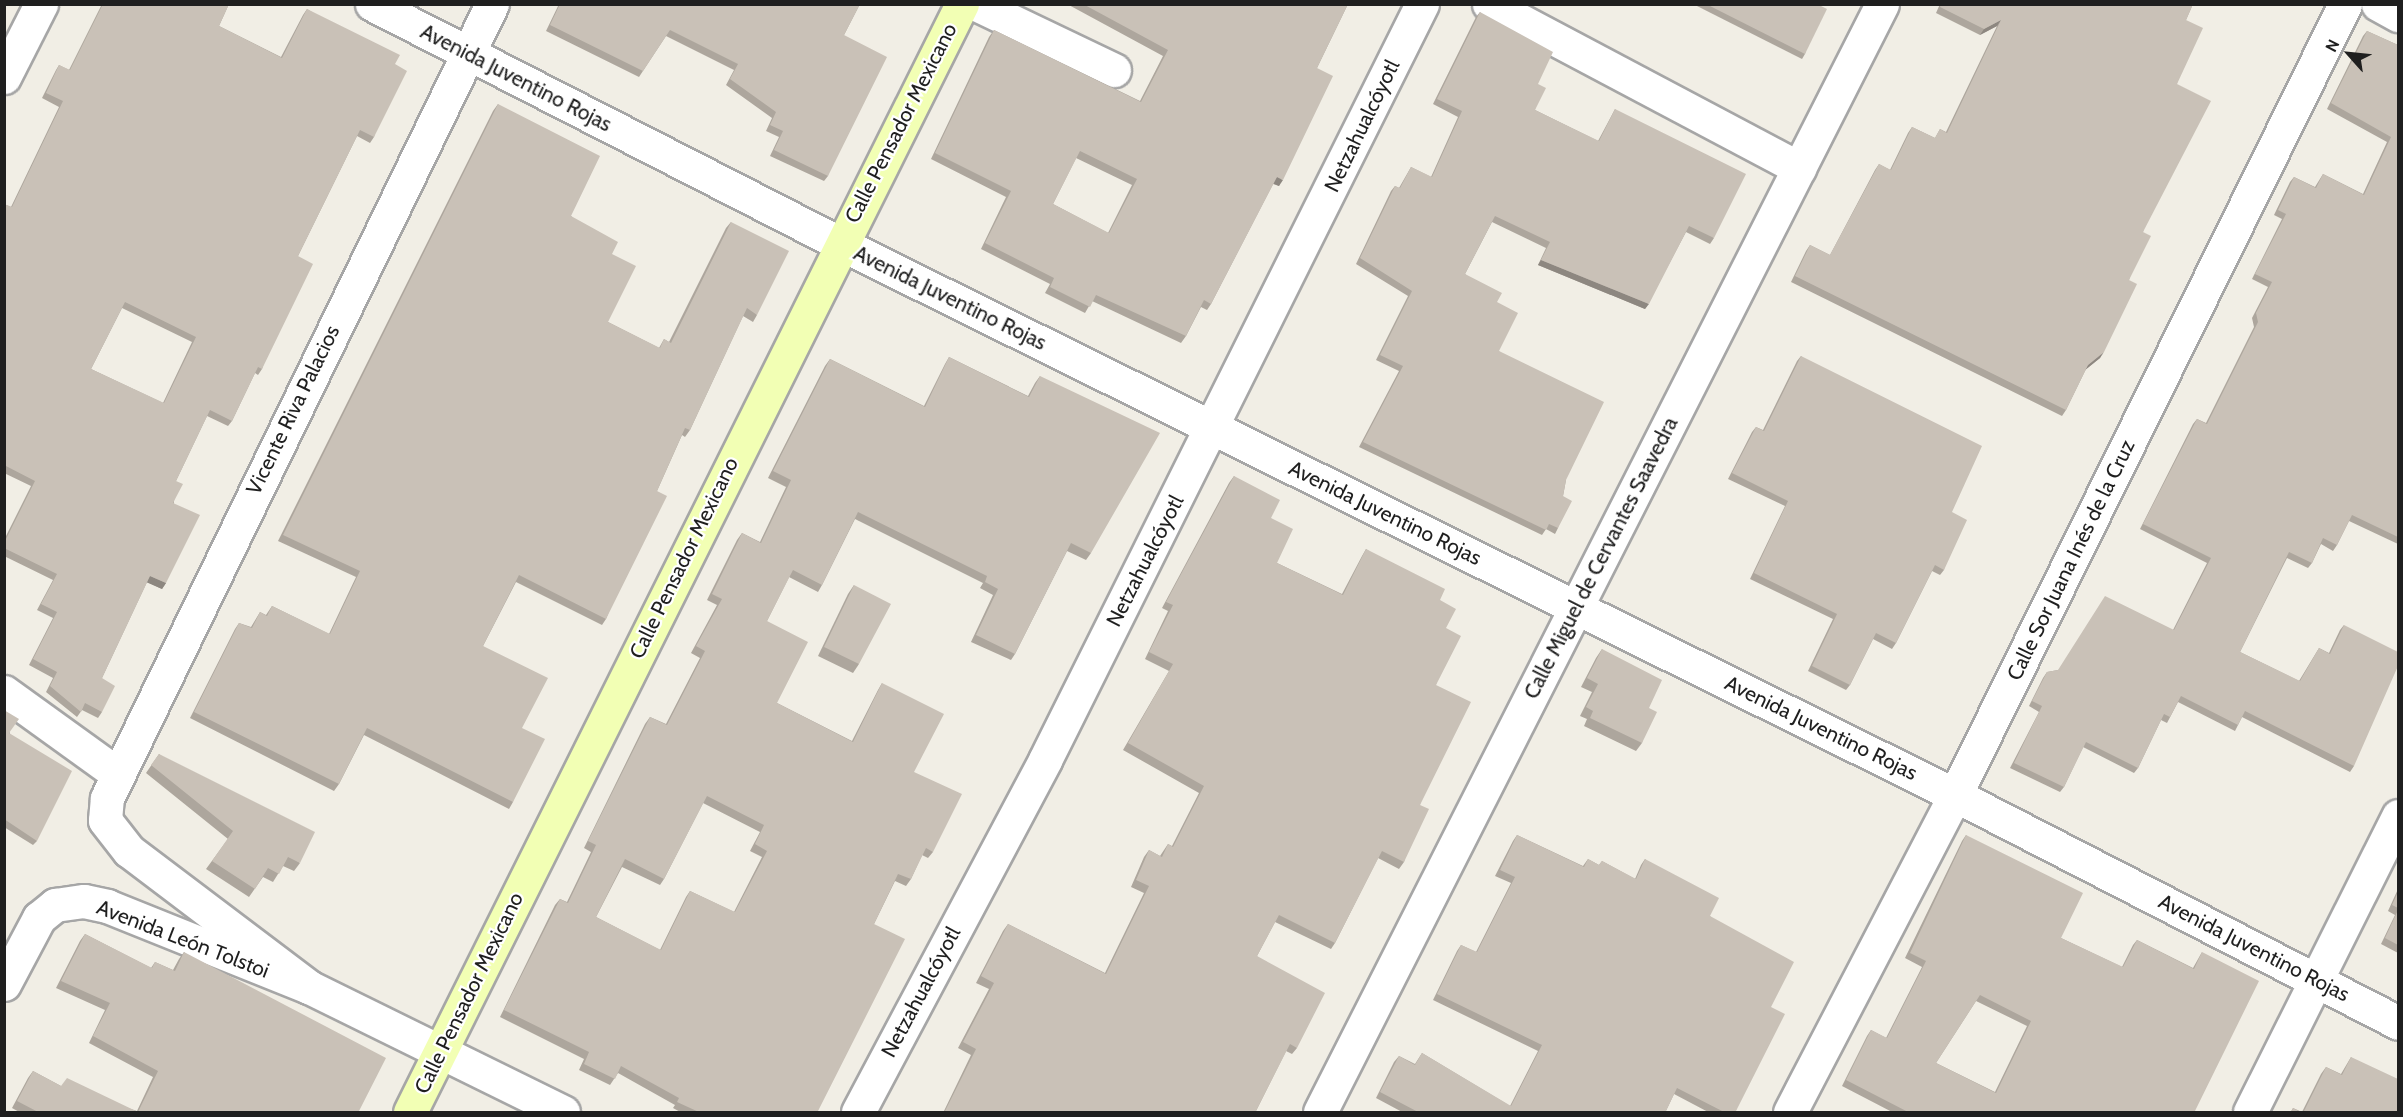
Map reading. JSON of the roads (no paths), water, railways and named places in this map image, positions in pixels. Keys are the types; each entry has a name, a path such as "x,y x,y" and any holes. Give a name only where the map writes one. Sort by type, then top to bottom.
{"street":[{"path":"4,77 41,4"},
{"name":"Avenida Juventino Rojas","path":"372,4 839,243 1955,795 2398,1023"},
{"name":"Vicente Riva Palacios","path":"105,820 116,772 492,4"},
{"name":"Calle Pensador Mexicano","path":"410,1113 839,243 962,4"},
{"path":"976,4 1114,70"},
{"name":"Netzahualcóyotl","path":"858,1113 1213,428 1422,4"},
{"path":"1489,4 1799,168"},
{"name":"Calle Miguel de Cervantes Saavedra","path":"1320,1113 1882,4"},
{"name":"Calle Sor Juana Inés de la Cruz","path":"1790,1113 1955,795 2345,4"},
{"path":"2378,4 2398,15"},
{"path":"4,692 116,772"},
{"path":"2250,1113 2398,816"},
{"name":"Avenida León Tolstoi","path":"105,820 129,852 309,987"},
{"name":"Avenida León Tolstoi","path":"4,984 39,918 55,905 84,901 106,906 309,987 563,1113"}]}
